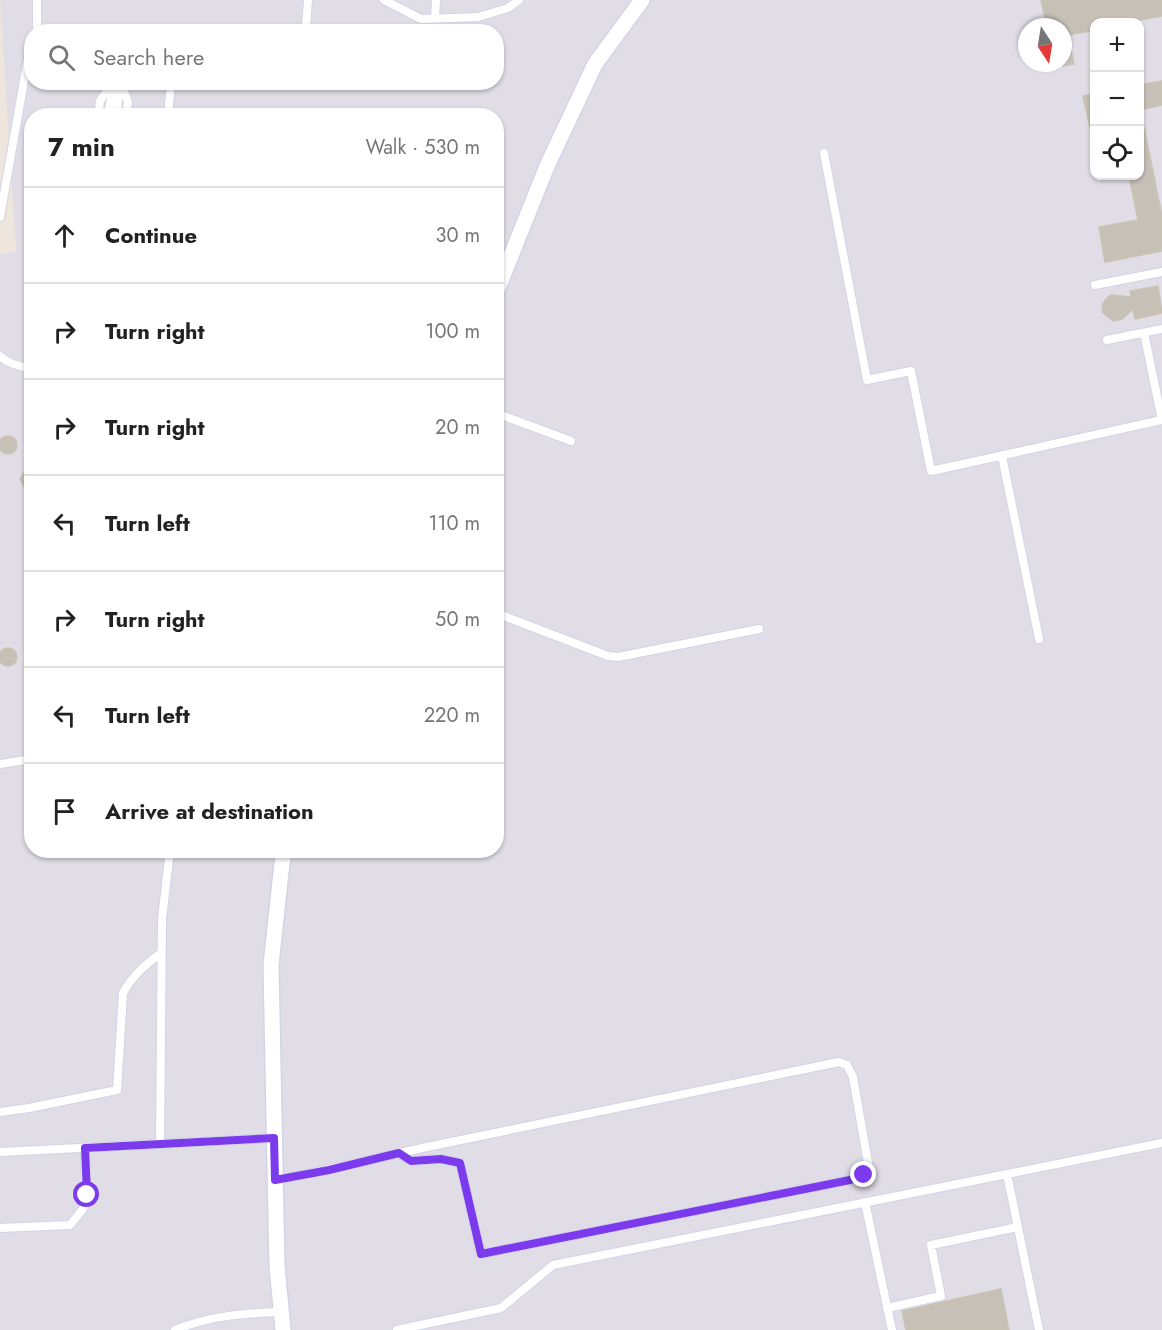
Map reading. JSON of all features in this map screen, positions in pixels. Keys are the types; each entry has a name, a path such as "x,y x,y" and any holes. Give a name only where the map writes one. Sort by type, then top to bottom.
{"street":[{"path":"504,273 547,166 595,64 642,0"},
{"path":"283,858 271,965 277,1266 283,1330"}],"lane":[{"path":"37,0 37,24"},
{"path":"306,24 308,0"},
{"path":"384,0 421,19 478,17 508,8 519,0"},
{"path":"435,18 436,0"},
{"path":"0,217 24,81"},
{"path":"99,108 100,101 110,90"},
{"path":"109,108 115,90"},
{"path":"117,90 117,108"},
{"path":"121,90 128,103 127,108"},
{"path":"169,108 170,90"},
{"path":"824,153 867,380 911,371 930,471 1162,420 1144,333"},
{"path":"1095,285 1162,272"},
{"path":"1107,340 1162,329"},
{"path":"0,356 4,360 24,367"},
{"path":"504,417 571,441"},
{"path":"1002,456 1039,639"},
{"path":"504,616 608,656 618,657 759,629"},
{"path":"0,764 24,760"},
{"path":"160,1144 162,919 169,858"},
{"path":"0,1112 117,1090 123,993 136,973 161,953"},
{"path":"275,1180 329,1170 399,1153 839,1062 847,1065 853,1077 868,1163 864,1175 850,1180 481,1254 460,1163 441,1159 411,1161 399,1153"},
{"path":"0,1152 274,1138"},
{"path":"397,1330 501,1308 553,1265 1162,1143"},
{"path":"0,1228 70,1225 83,1209 87,1195 85,1148"},
{"path":"1007,1174 1039,1330"},
{"path":"865,1202 892,1330"},
{"path":"887,1308 941,1296 931,1245 1018,1227"},
{"path":"175,1330 199,1320 246,1313 281,1312"}],"shaded area":[{"path":"0,0 1162,0 1162,1330 0,1330 0,254 16,251"}],"building":[{"path":"1041,0 1162,0 1162,16 1144,19 1090,18 1090,31 1072,34 1072,18 1045,18"},
{"path":"1162,81 1162,105 1144,109 1144,84"},
{"path":"1090,95 1090,128 1083,96"},
{"path":"1144,127 1162,216 1162,251 1105,262 1099,227 1138,220 1130,180 1144,180"},
{"path":"1158,286 1162,313 1135,319 1133,309 1122,319 1113,321 1103,313 1102,305 1111,295 1131,297 1130,291"},
{"path":"4,436 12,436 17,441 15,452 4,454 -1,449 -1,441"},
{"path":"24,472 24,487 20,479"},
{"path":"8,648 14,651 17,657 14,663 8,666 2,663 -1,657 2,651"},
{"path":"1001,1289 1009,1330 906,1330 902,1311"}],"route":[{"path":"87,1195 85,1148 274,1138 275,1180 399,1153 411,1161 441,1159 460,1163 481,1254 850,1180 864,1175"}]}
